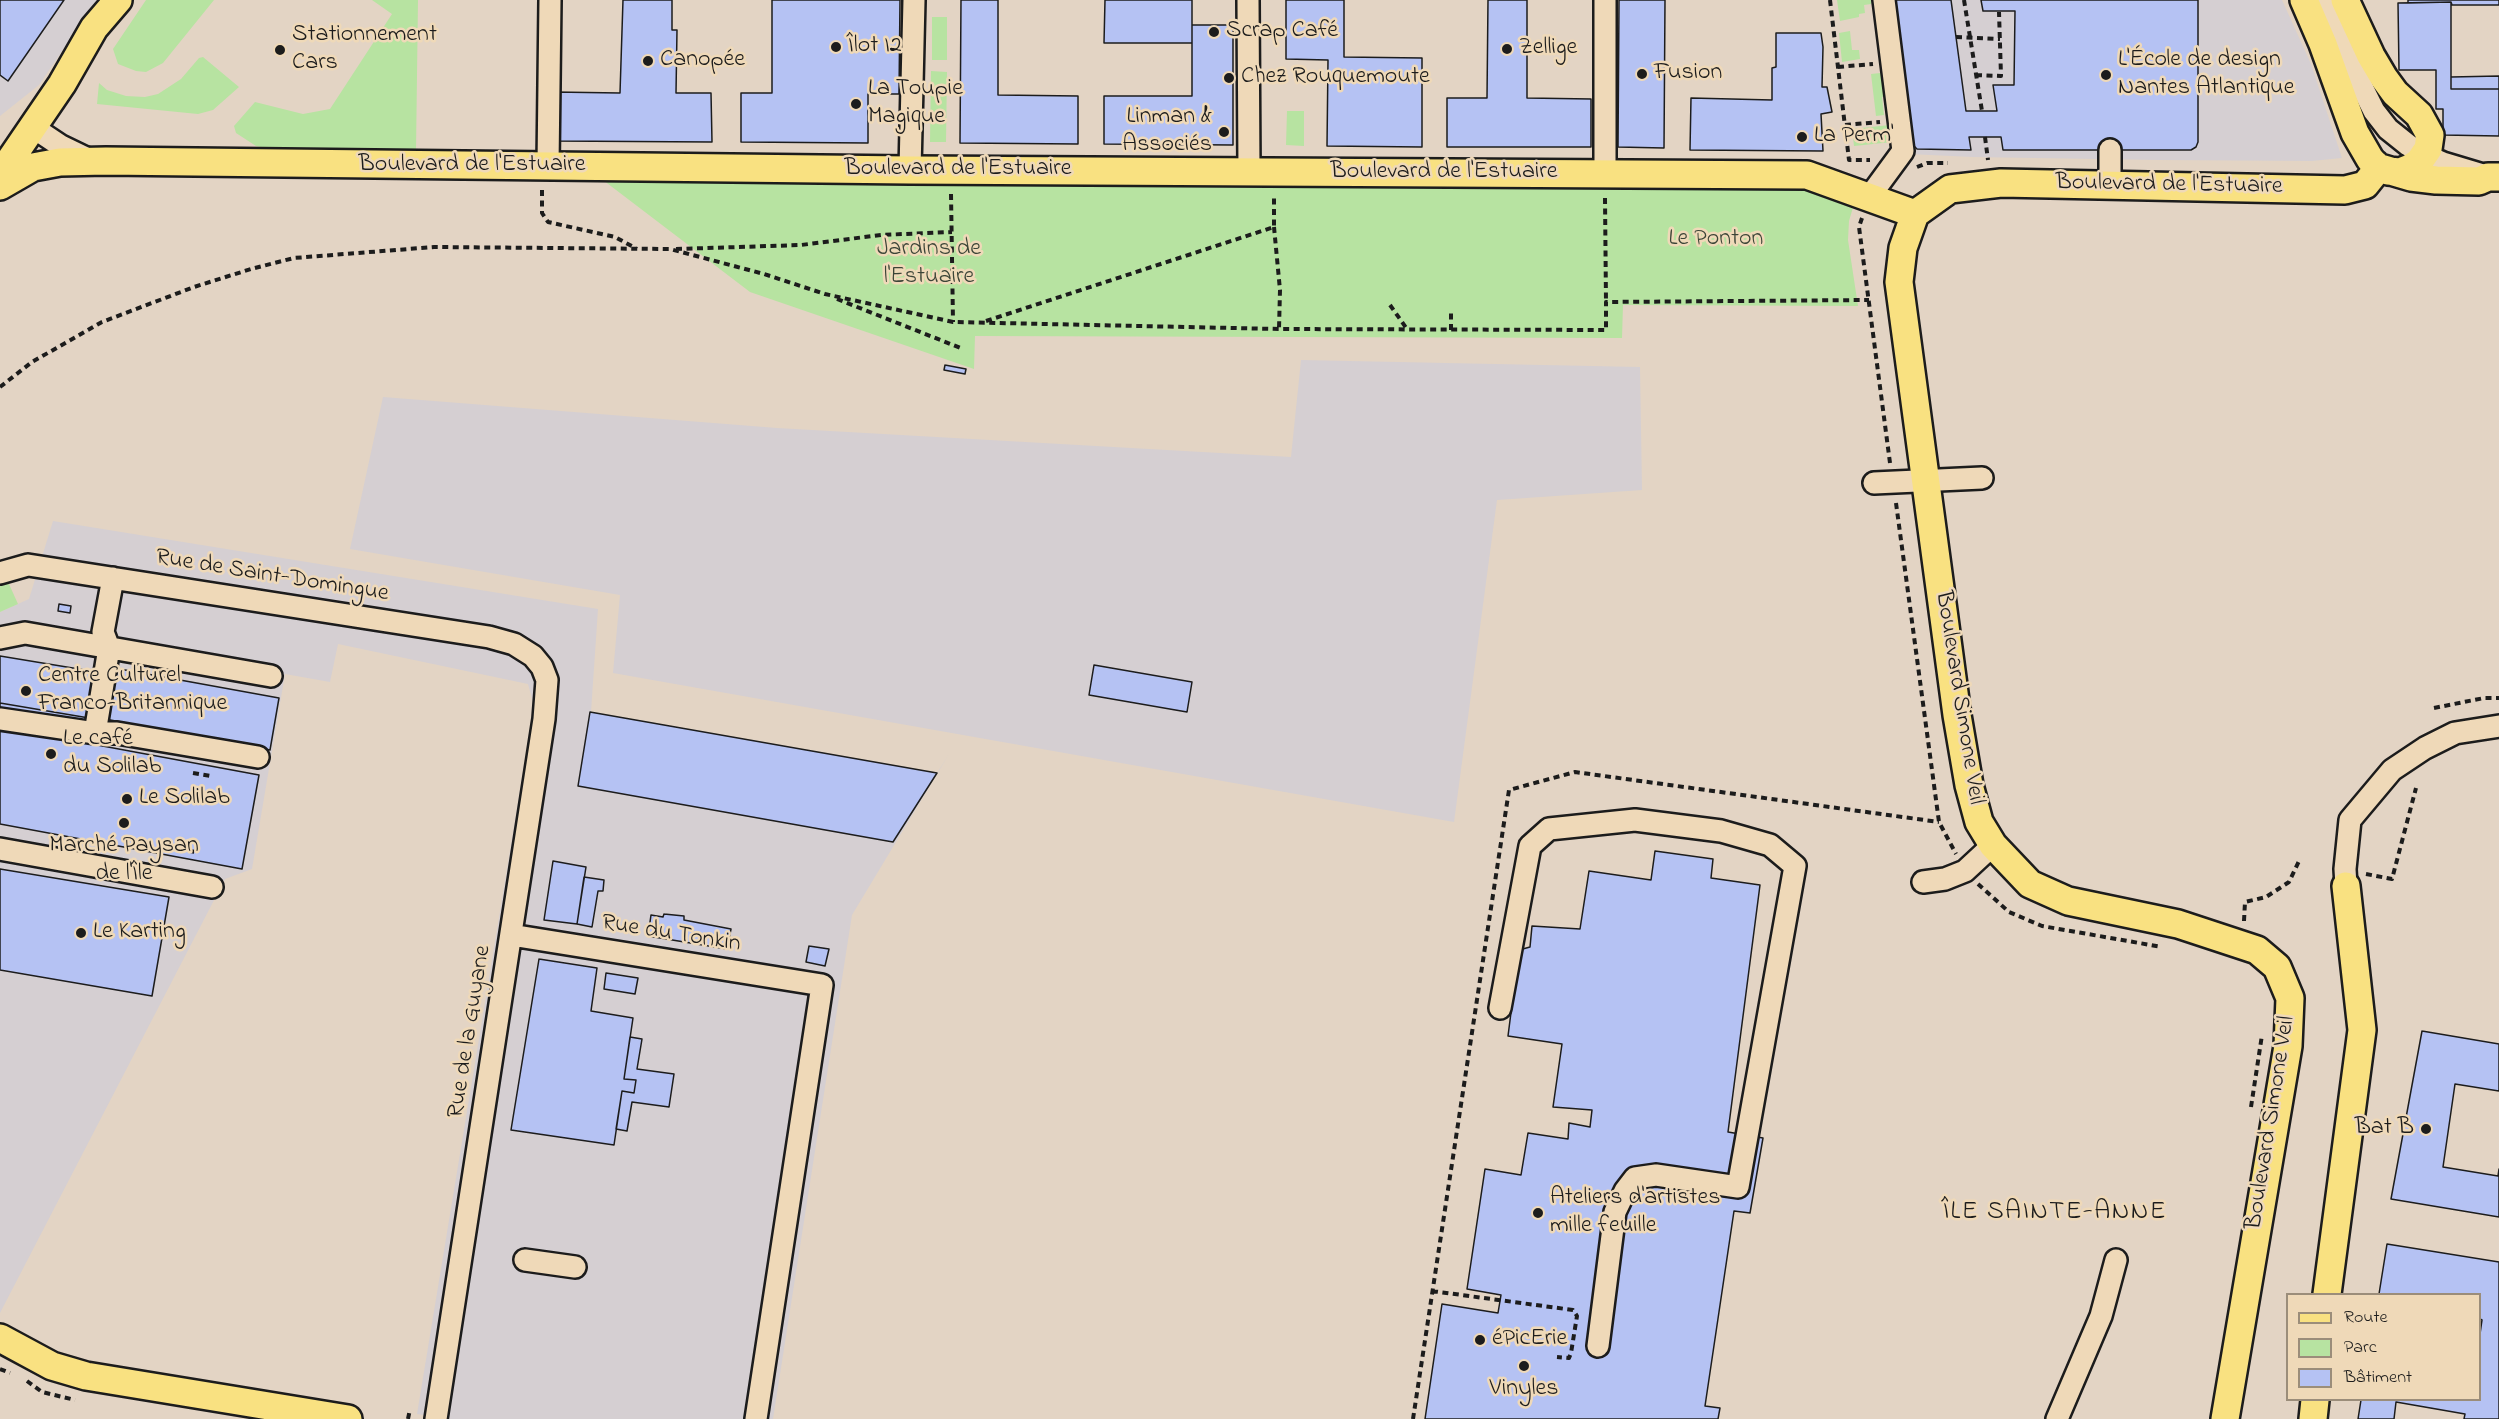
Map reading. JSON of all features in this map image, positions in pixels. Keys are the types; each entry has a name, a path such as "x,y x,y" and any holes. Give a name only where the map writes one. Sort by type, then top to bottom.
{"main road":[{"path":"0,175 62,84 94,28 118,0"},
{"path":"2304,0 2323,44 2355,133 2361,146 2381,168 2411,177 2436,180 2479,181 2494,177"},
{"path":"2345,0 2384,78 2395,93 2419,115 2426,126 2430,142 2425,155 2410,168 2400,172 2381,168"},
{"name":"Boulevard de l'Estuaire","path":"0,186 33,167 60,162 93,161 910,170 1807,175 1915,214 1950,189 2001,183 2345,190 2365,184 2381,168"},
{"name":"Boulevard Simone Veil","path":"1915,214 1903,249 1899,282 1957,715 1969,785 1979,822 1993,845 2030,884 2068,901 2178,924 2257,950 2277,967 2290,998 2288,1046 2225,1419"},
{"path":"2327,1293 2362,1030 2345,878"},
{"path":"0,1338 52,1366 86,1376 348,1419"},
{"path":"2313,1419 2315,1401"}],"street":[{"path":"548,166 550,0"},
{"path":"910,170 914,0"},
{"path":"1248,0 1261,171"},
{"path":"1605,0 1605,174"},
{"path":"1870,196 1903,151 1884,0"},
{"path":"2325,0 2374,111 2397,137 2425,155 2443,163 2494,177"},
{"path":"37,120 40,132 61,146 93,161"},
{"path":"2110,150 2110,186"},
{"path":"1874,483 1982,478"},
{"name":"Rue de Saint-Domingue","path":"0,573 28,565 113,578 489,637 514,644 532,656"},
{"path":"95,734 109,648 104,632 113,578"},
{"path":"0,638 25,633 271,676"},
{"name":"Rue de la Guyane","path":"436,1419 512,935 546,698 547,680 542,667 532,656"},
{"path":"0,719 95,734 117,733 258,757"},
{"path":"2345,878 2350,820 2392,770 2425,748 2455,733 2499,726"},
{"path":"1500,1008 1530,846 1549,829 1635,820 1721,831 1770,845 1795,866 1738,1187 1656,1175 1635,1178 1624,1191 1615,1212 1598,1346"},
{"path":"1923,882 1945,879 1965,871 1993,845"},
{"path":"0,849 212,887"},
{"name":"Rue du Tonkin","path":"512,935 822,985 756,1419"},
{"path":"525,1260 575,1267"},
{"path":"2057,1419 2101,1316 2116,1260"}],"path":[{"path":"1830,0 1849,160 1896,161"},
{"path":"1964,0 1982,111"},
{"path":"1976,75 2001,76 1999,12"},
{"path":"1956,37 2000,39"},
{"path":"1838,67 1892,63"},
{"path":"1845,125 1899,121"},
{"path":"1985,137 1989,164"},
{"path":"548,166 542,181 542,213 548,222 615,237 638,249"},
{"path":"953,322 951,183 974,181 975,170"},
{"path":"1261,171 1274,227 1280,290 1279,329"},
{"path":"825,294 953,322 1279,329 1606,330 1605,174"},
{"path":"982,322 1274,227"},
{"path":"0,387 32,362 102,322 194,287 294,258 434,247 670,249 801,246 881,235 952,232"},
{"path":"670,249 764,274 825,294 963,349"},
{"path":"1606,302 1869,300"},
{"path":"1390,305 1407,330"},
{"path":"1451,312 1451,330"},
{"path":"2434,708 2484,698 2499,698"},
{"path":"1413,1419 1509,790 1575,772 1939,822"},
{"path":"193,773 211,776"},
{"path":"2345,878 2392,879 2416,788"},
{"path":"178,849 196,852"},
{"path":"2245,902 2266,897 2289,882 2300,859"},
{"path":"2250,1114 2263,1033"},
{"path":"1432,1291 1573,1310 1577,1316 1569,1358 1557,1357"},
{"path":"408,1419 410,1409"}],"shaded area":[{"path":"0,0 97,0 39,85 0,116"},
{"path":"1888,0 2282,0 2311,64 2342,158 2312,161 2160,160 1909,154"},
{"path":"1301,360 1640,367 1642,490 1497,500 1454,822 613,673 620,595 350,549 383,397 777,428 1291,457"},
{"path":"53,521 598,609 591,712 937,773 949,754 852,915 773,1419 450,1419 417,1414 534,706 528,684 338,644 330,682 285,674 252,869 225,879 0,1313 0,612 29,599"}],"green space":[{"path":"146,0 214,0 163,63 146,72 118,64 113,49"},
{"path":"372,0 418,0 416,151 279,151 256,146 236,133 234,126 255,102 303,114 330,109 392,14"},
{"path":"1837,0 1872,0 1871,4 1864,5 1865,13 1859,14 1859,17 1840,21"},
{"path":"932,17 947,17 947,60 932,60"},
{"path":"1850,31 1852,50 1859,50 1860,59 1842,62 1839,33"},
{"path":"203,57 239,87 213,110 198,114 97,104 99,83 107,90 126,96 145,97 158,94 181,79 199,58"},
{"path":"931,71 947,72 946,142 930,142"},
{"path":"1890,72 1894,95 1882,97 1884,115 1876,116 1871,74"},
{"path":"1287,111 1304,111 1304,146 1286,145"},
{"path":"1890,125 1892,142 1854,146 1852,129"},
{"name":"Jardins de l'Estuaire","path":"599,177 1230,178 1821,189 1854,204 1849,221 1848,240 1858,306 1623,305 1622,338 975,336 974,369 750,292"},
{"path":"0,564 18,604 0,612"}],"building":[{"path":"0,0 64,0 8,81 0,75"},
{"name":"Canopée","path":"623,0 672,0 672,30 677,30 676,93 711,93 712,142 554,141 554,92 620,93"},
{"name":"Îlot I2","path":"772,0 900,0 899,94 868,94 868,143 741,142 741,93 772,93"},
{"path":"961,0 998,0 998,95 1078,96 1078,144 960,143"},
{"path":"1105,0 1192,0 1192,43 1104,43"},
{"path":"1286,0 1344,0 1344,57 1422,58 1422,147 1327,146 1328,60 1286,59"},
{"name":"Zellige","path":"1488,0 1527,0 1527,98 1591,99 1591,147 1447,147 1447,98 1487,98"},
{"name":"Fusion","path":"1619,0 1665,0 1664,148 1618,147"},
{"name":"L'École de design Nantes Atlantique","path":"1891,0 1951,0 1966,111 1997,111 1993,85 2014,85 2015,11 1983,11 1981,0 2198,0 2198,142 2196,147 2191,150 2003,150 2001,137 1969,137 1971,150 1917,149 1912,144"},
{"path":"2408,0 2499,0 2499,5 2452,5 2451,2 2408,3"},
{"path":"2451,2 2451,89 2499,89 2499,136 2443,135 2443,109 2436,109 2436,70 2399,70 2398,3"},
{"path":"1192,25 1233,25 1233,145 1104,144 1104,96 1192,96"},
{"path":"1776,33 1821,33 1822,87 1827,87 1832,112 1821,114 1823,151 1690,150 1691,98 1772,100 1772,68 1776,67"},
{"path":"2499,76 2499,89 2451,89 2451,77"},
{"path":"945,365 966,369 965,374 944,370"},
{"path":"59,604 71,606 70,613 58,611"},
{"path":"0,656 97,672 89,718 0,703"},
{"path":"1094,665 1192,682 1187,712 1089,695"},
{"name":"Le Solilab","path":"114,668 279,698 270,750 105,719"},
{"path":"0,703 89,718 88,725 0,710"},
{"path":"590,712 937,773 893,842 578,786"},
{"name":"Le Solilab","path":"0,727 259,775 242,869 0,824"},
{"path":"1655,851 1713,859 1711,878 1760,885 1728,1132 1763,1138 1750,1213 1734,1211 1705,1406 1720,1408 1718,1419 1425,1419 1442,1304 1498,1313 1501,1295 1467,1289 1485,1169 1521,1175 1528,1133 1568,1139 1569,1123 1590,1127 1592,1110 1553,1107 1562,1044 1508,1036 1519,950 1530,947 1532,926 1580,929 1589,871 1651,880"},
{"path":"553,861 586,867 577,924 544,920"},
{"name":"Le Karting","path":"0,869 169,897 152,996 0,970"},
{"path":"584,877 604,880 603,891 598,891 592,927 577,924"},
{"path":"664,914 684,916 684,920 731,929 727,949 648,936 651,915 663,917"},
{"path":"809,946 829,949 825,966 806,962"},
{"path":"539,959 597,968 591,1011 633,1018 624,1079 636,1080 634,1093 622,1091 614,1145 511,1130"},
{"path":"606,973 638,978 635,994 604,989"},
{"name":"Bat B","path":"2422,1031 2499,1044 2499,1091 2455,1084 2443,1167 2498,1176 2499,1169 2499,1217 2391,1199"},
{"path":"630,1037 642,1039 637,1069 674,1074 669,1107 632,1102 627,1131 616,1129 622,1091 634,1093 636,1080 624,1079"},
{"path":"2387,1244 2499,1262 2499,1419 2464,1419 2465,1414 2396,1402 2394,1419 2358,1419 2361,1401 2481,1401 2481,1293 2379,1293"}],"place":[{"name":"Scrap Café","path":"1214,32"},
{"name":"Îlot I2","path":"836,47"},
{"name":"Zellige","path":"1507,49"},
{"name":"Stationnement Cars","path":"280,50"},
{"name":"Canopée","path":"648,61"},
{"name":"Fusion","path":"1642,74"},
{"name":"L'École de design Nantes Atlantique","path":"2106,75"},
{"name":"Chez Rouquemoute","path":"1229,78"},
{"name":"La Toupie Magique","path":"856,104"},
{"name":"Linman & Associés","path":"1224,132"},
{"name":"La Perm'","path":"1802,137"},
{"name":"Centre Culturel Franco-Britannique","path":"26,691"},
{"name":"Le café du Solilab","path":"51,754"},
{"name":"Le Solilab","path":"127,799"},
{"name":"Marché Paysan de l'Île","path":"124,823"},
{"name":"Le Karting","path":"81,933"},
{"name":"Bat B","path":"2426,1129"},
{"name":"Ateliers d'artistes mille feuille","path":"1538,1213"},
{"name":"éPicErie","path":"1480,1340"},
{"name":"Vinyles","path":"1524,1366"}],"district":[{"name":"ÎLE SAINTE-ANNE","path":"2055,1214"}],"park label":[{"name":"Le Ponton","path":"1716,240"}]}
